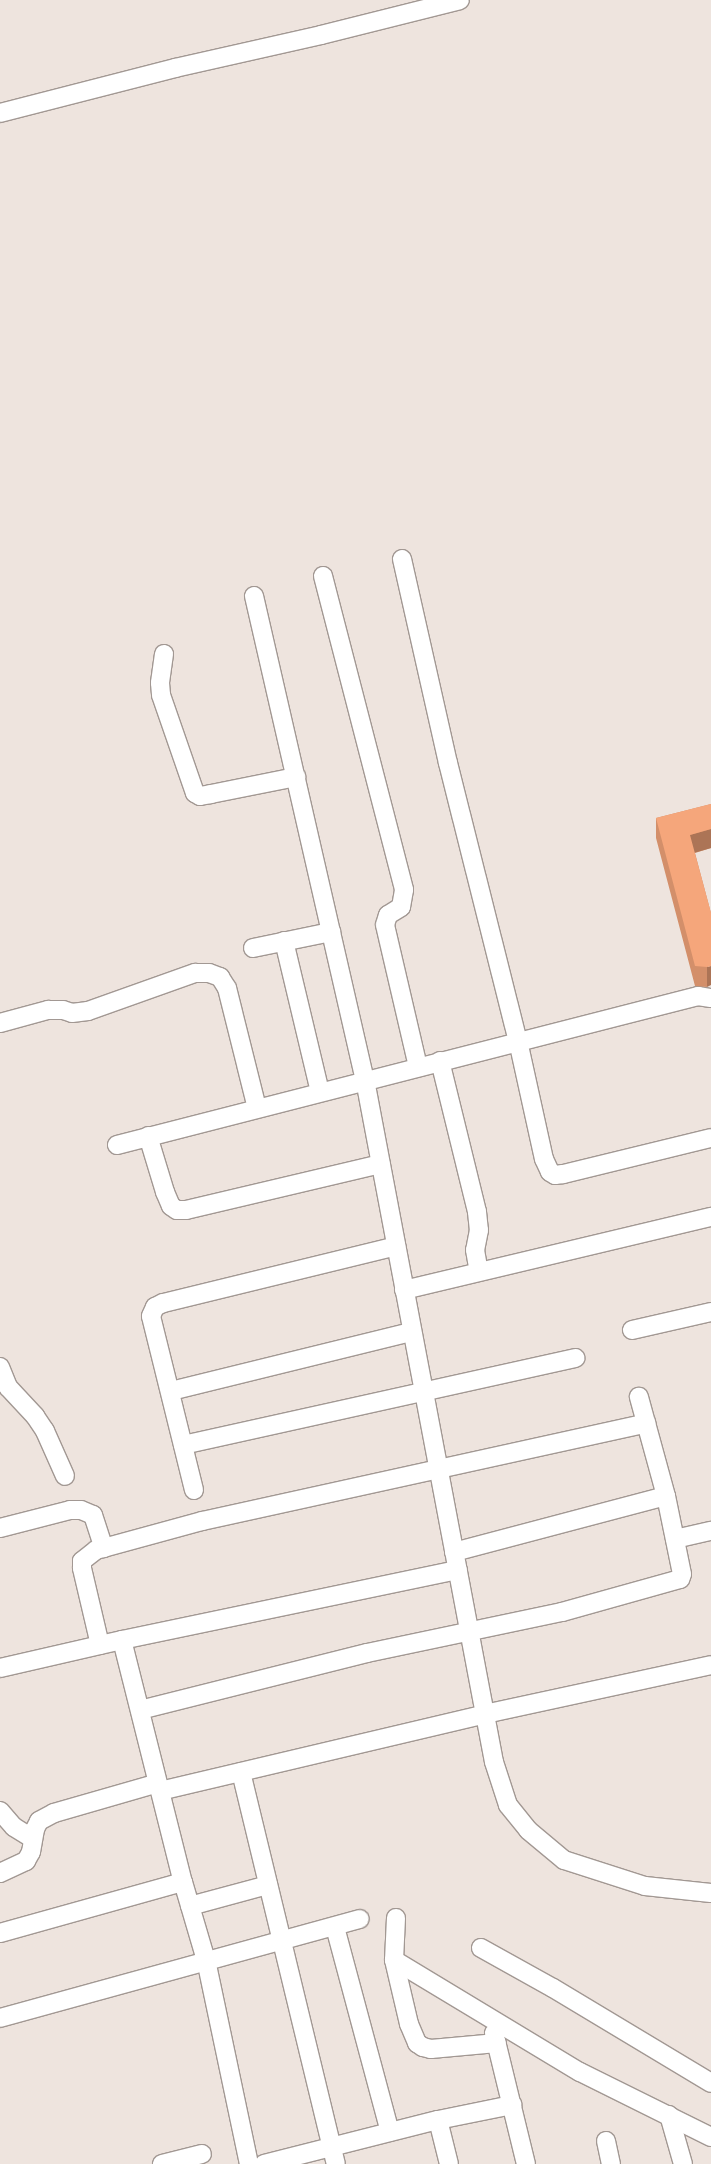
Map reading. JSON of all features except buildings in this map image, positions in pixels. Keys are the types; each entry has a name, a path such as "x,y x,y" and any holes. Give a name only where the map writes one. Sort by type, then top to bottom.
{"street":[{"path":"0,113 175,68 320,36 460,0"},
{"path":"402,559 448,763 518,1041 544,1159 550,1172 554,1175 711,1138"},
{"path":"323,576 350,673 404,890 404,900 401,907 388,915 385,925 418,1067"},
{"path":"254,596 365,1080 422,1392 494,1762 508,1805 528,1830 564,1860 645,1886 711,1893"},
{"path":"164,654 160,683 161,695 196,793 200,796 296,777"},
{"path":"253,948 331,932"},
{"path":"284,941 320,1092"},
{"path":"0,1023 48,1010 63,1010 72,1014 88,1011 195,973 209,973 220,977 227,988 257,1108"},
{"path":"117,1145 698,996 711,998"},
{"path":"440,1061 477,1212 479,1230 475,1250 479,1272"},
{"path":"148,1136 165,1192 171,1206 177,1210 186,1210 380,1164"},
{"path":"404,1290 711,1217"},
{"path":"194,1490 151,1316 155,1307 163,1302 396,1246"},
{"path":"632,1330 711,1312"},
{"path":"171,1391 412,1332"},
{"path":"183,1445 575,1358"},
{"path":"0,1367 8,1387 35,1416 45,1431 64,1476"},
{"path":"140,1710 367,1653 562,1612 680,1579 682,1574 666,1496 639,1397"},
{"path":"100,1645 82,1561 86,1556 104,1548 202,1521 646,1423"},
{"path":"454,1552 666,1496"},
{"path":"0,1528 70,1510 81,1510 93,1515 104,1548"},
{"path":"675,1539 711,1531"},
{"path":"0,1668 122,1640 458,1570"},
{"path":"122,1640 182,1882 206,1960 249,2164"},
{"path":"0,1873 26,1861 31,1852 35,1829 39,1821 54,1813 159,1787 241,1772 485,1714 711,1665"},
{"path":"241,1772 336,2164"},
{"path":"0,1811 14,1827 33,1839"},
{"path":"0,1933 182,1882"},
{"path":"190,1906 268,1885"},
{"path":"396,1918 394,1960 409,2024 417,2042 423,2047 431,2049 497,2043"},
{"path":"0,2018 360,1919"},
{"path":"335,1927 390,2132"},
{"path":"481,1948 561,1993 711,2084"},
{"path":"394,1960 580,2072 711,2137"},
{"path":"491,2020 526,2164"},
{"path":"264,2164 286,2161 331,2147 438,2120 512,2105"},
{"path":"669,2116 683,2164"},
{"path":"438,2120 448,2164"},
{"path":"606,2141 612,2164"},
{"path":"162,2164 202,2154"}]}
